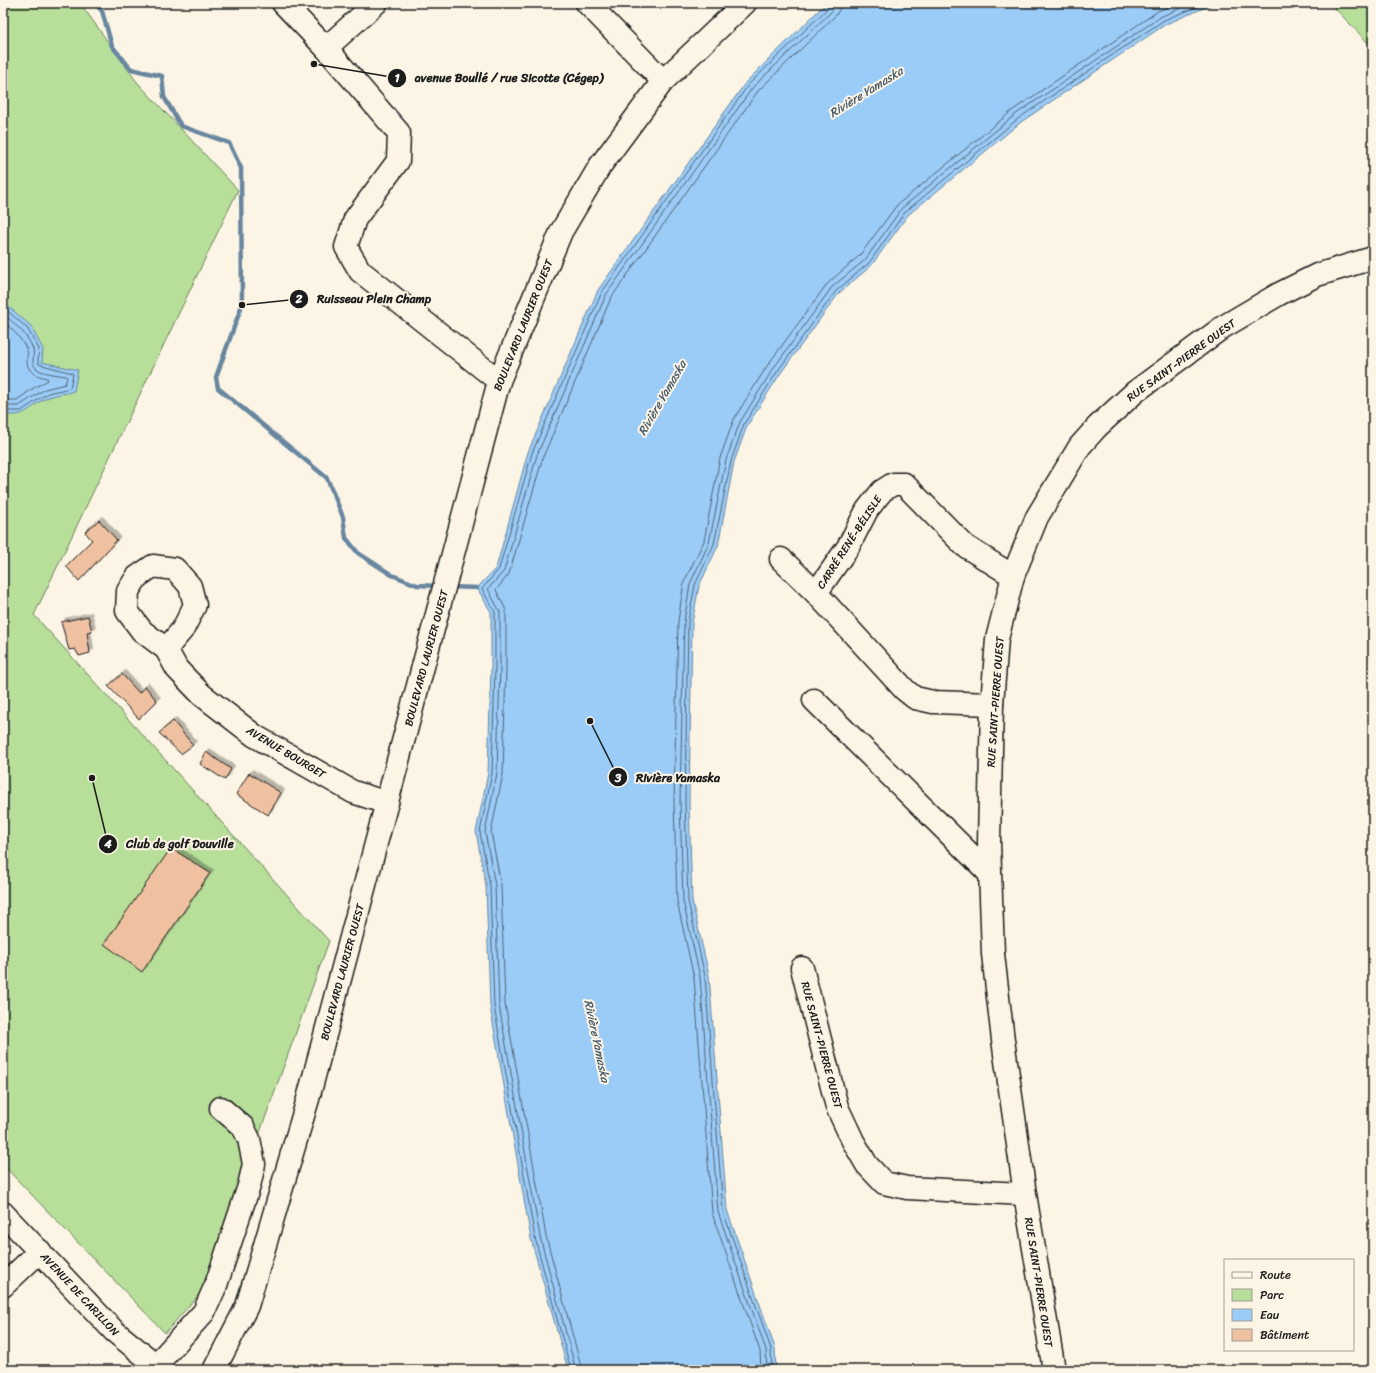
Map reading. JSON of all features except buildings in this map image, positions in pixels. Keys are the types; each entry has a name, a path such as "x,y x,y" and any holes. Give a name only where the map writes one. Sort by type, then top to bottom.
{"street":[{"path":"283,3 326,48 399,133 398,161 355,219 346,247 360,271 499,381"},
{"path":"326,48 376,3"},
{"path":"587,3 663,81"},
{"name":"BOULEVARD LAURIER OUEST","path":"214,1370 247,1306 308,1099 499,381 561,232 600,166 663,81 745,3"},
{"name":"RUE SAINT-PIERRE OUEST","path":"1054,1370 1025,1194 1004,1048 993,954 989,842 992,704 997,639 1013,576 1037,517 1080,446 1097,427 1135,392 1223,327 1278,294 1317,275 1373,258"},
{"name":"CARRÉ RENÉ-BÉLISLE","path":"816,593 848,547 867,510 882,491 893,484 904,484 965,546 1013,576"},
{"name":"CARRÉ RENÉ-BÉLISLE","path":"781,559 816,593 905,690 915,698 932,702 992,704"},
{"name":"AVENUE BOURGET","path":"166,649 177,669 202,695 255,736 353,792 387,803"},
{"path":"814,700 990,874"},
{"name":"RUE SAINT-PIERRE OUEST","path":"802,968 837,1108 853,1141 867,1165 884,1183 907,1188 1025,1194"},
{"path":"159,1368 204,1312 216,1285 249,1186 254,1164 249,1139 243,1127 221,1108"},
{"name":"AVENUE DE CARILLON","path":"3,1213 114,1331 159,1368"},
{"path":"3,1286 40,1251"}],"green space":[{"path":"3,3 80,3 137,82 238,190 34,615 329,941 203,1290 165,1333 3,1165"},
{"path":"1330,3 1373,3 1373,48"}],"water":[{"name":"Rivière Yamaska","path":"828,3 1216,3 1166,24 1021,122 908,215 871,266 839,293 780,374 747,426 734,462 718,546 699,586 692,623 689,802 692,901 709,975 727,1210 775,1348 776,1370 568,1370 531,1239 490,1006 486,886 476,832 488,773 491,612 477,588 496,568 528,452 598,290 746,82 821,8"},
{"path":"3,302 30,325 43,349 42,362 78,370 74,391 42,400 18,415 3,414"}],"waterway":[{"path":"95,3 102,11 112,46 131,69 162,76 164,97 181,126 229,143 241,168 242,305 216,377 218,388 327,478 343,517 346,538 358,553 392,575 417,585 439,586"},
{"path":"450,587 477,588"}],"place":[{"name":"avenue Boullé / rue Sicotte (Cégep)","path":"314,64"},
{"name":"Ruisseau Plein Champ","path":"242,305"},
{"name":"Rivière Yamaska","path":"590,721"},
{"name":"Club de golf Douville","path":"92,778"}]}
